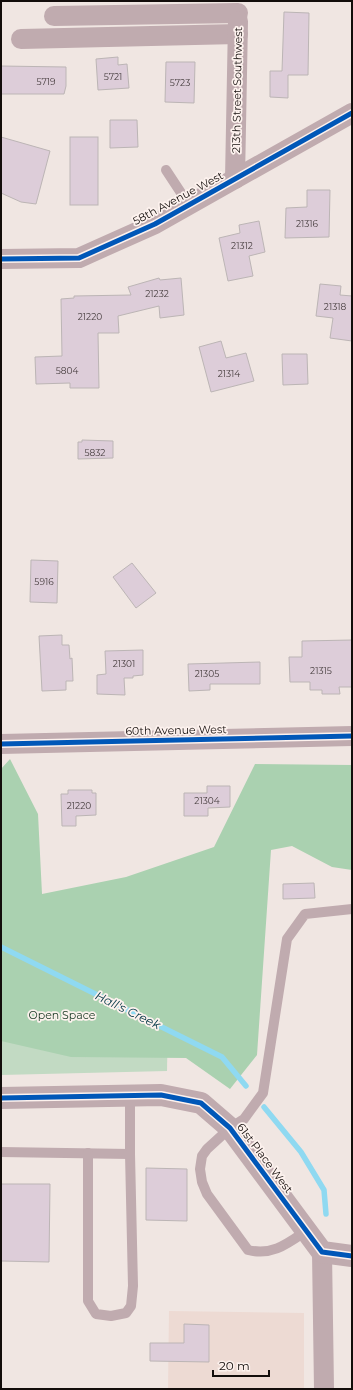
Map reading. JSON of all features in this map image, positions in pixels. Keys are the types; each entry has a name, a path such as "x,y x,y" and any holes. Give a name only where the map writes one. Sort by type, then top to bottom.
{"street":[{"path":"54,16 238,7"},
{"name":"213th Street Southwest","path":"235,179 238,7"},
{"path":"21,39 238,34"},
{"name":"58th Avenue West","path":"1,259 79,258 155,224 352,113"},
{"name":"60th Avenue West","path":"1,744 352,736"},
{"name":"61st Place West","path":"1,1098 161,1095 202,1103 230,1128 322,1252"},
{"path":"324,1389 322,1252 352,1256"}],"lane":[{"path":"166,170 189,205"},
{"path":"306,1231 282,1247 271,1251 255,1252 244,1247 208,1194 202,1182 202,1156 207,1149 230,1128 244,1119 263,1093 287,939 305,914 352,908"},
{"path":"88,1153 88,1301 96,1314 110,1316 126,1313 131,1306 133,1286 130,1096"},
{"path":"1,1152 130,1154"}],"shaded area":[{"path":"169,1311 304,1313 304,1389 168,1389"}],"green space":[{"path":"10,759 38,814 42,894 126,877 214,847 255,764 352,765 352,870 332,867 292,846 271,850 257,1055 230,1089 186,1058 71,1057 1,1041 1,769"},
{"name":"Open Space","path":"1,958 168,1018 167,1071 1,1075"}],"building":[{"path":"284,12 309,13 308,75 288,75 288,98 270,97 270,71 282,71"},
{"path":"118,57 118,65 127,64 129,88 98,90 96,59"},
{"path":"166,62 195,62 194,103 165,102"},
{"path":"1,66 66,67 66,86 64,94 1,94"},
{"path":"110,120 137,120 138,147 110,148"},
{"path":"1,137 50,151 36,204 21,202 1,193"},
{"path":"70,137 98,137 98,205 70,205"},
{"path":"307,190 330,190 329,237 285,238 286,208 307,207"},
{"path":"259,221 265,252 249,256 253,276 228,281 219,238 240,233 239,225"},
{"path":"159,278 160,280 181,278 184,315 160,318 159,306 118,316 119,333 98,333 99,388 70,388 70,383 36,384 35,357 62,356 61,299 74,298 74,296 131,295 128,287"},
{"path":"320,284 341,286 340,295 352,296 352,341 330,338 333,318 316,316"},
{"path":"221,341 226,358 246,353 254,381 211,392 199,347"},
{"path":"282,354 307,354 308,384 283,385"},
{"path":"82,440 113,441 113,458 78,459 78,442 82,442"},
{"path":"31,560 58,561 57,603 30,602"},
{"path":"132,563 156,593 136,608 113,577"},
{"path":"62,635 62,645 69,645 70,659 72,658 73,681 66,681 66,690 42,691 39,636"},
{"path":"352,640 352,687 339,687 340,694 322,694 322,690 310,690 310,682 290,682 289,657 302,657 302,641"},
{"path":"143,650 143,675 133,676 133,678 124,678 125,695 97,694 97,675 106,674 105,651"},
{"path":"260,662 260,684 210,684 210,690 189,691 188,664"},
{"path":"207,786 230,786 230,807 208,808 208,816 184,816 184,793 207,793"},
{"path":"68,790 92,790 92,793 96,793 96,815 76,816 76,826 62,826 61,794 68,794"},
{"path":"314,883 315,898 283,899 283,884"},
{"path":"146,1168 187,1169 187,1221 146,1220"},
{"path":"1,1184 50,1184 49,1262 1,1261"},
{"path":"184,1324 209,1325 209,1362 150,1361 150,1343 184,1343"}],"waterway":[{"name":"Hall's Creek","path":"1,947 222,1057 246,1086"},
{"name":"Hall's Creek","path":"264,1107 301,1152 324,1190 326,1214"}],"cycle path":[{"path":"1,259 79,258 155,224 352,113"},
{"path":"1,744 352,736"},
{"path":"1,1098 161,1095 201,1103 230,1128 322,1252 352,1256"}]}
